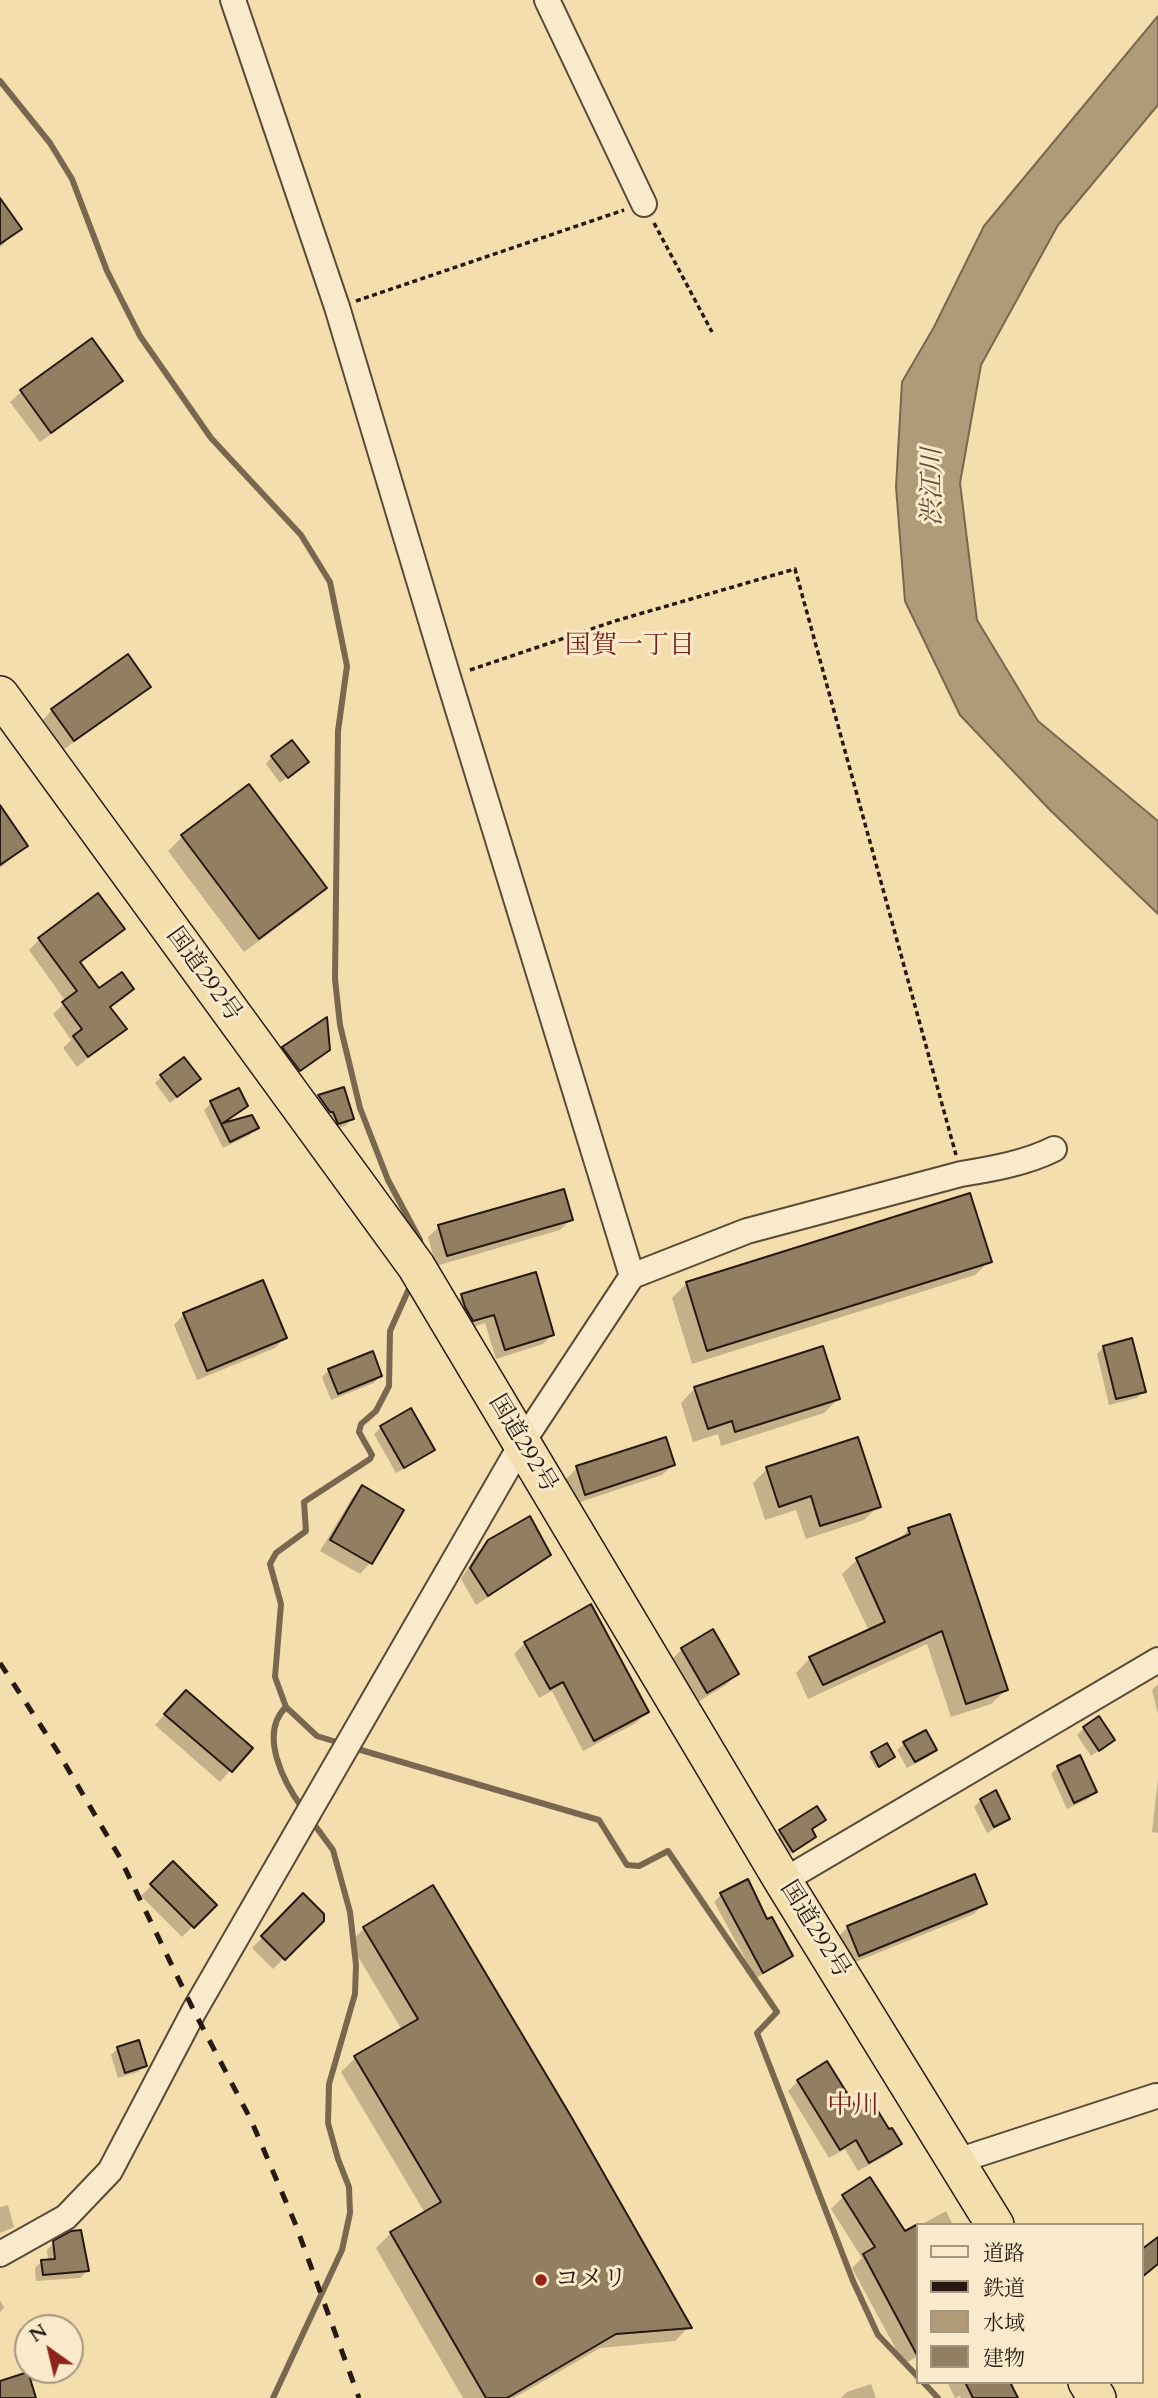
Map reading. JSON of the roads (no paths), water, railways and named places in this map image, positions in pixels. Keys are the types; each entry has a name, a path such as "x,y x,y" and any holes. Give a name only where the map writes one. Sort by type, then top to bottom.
{"highway":[{"name":"国道292号","path":"0,695 416,1266 783,1881 994,2223"}],"street":[{"path":"233,0 337,307 632,1276"},
{"path":"547,0 644,204"},
{"path":"0,2254 66,2217 110,2171 194,2011 522,1443 632,1276 747,1231 961,1174 986,1170 1042,1155 1054,1149"},
{"path":"783,1881 1158,1660"},
{"path":"957,2161 1157,2096"}],"water":[{"name":"渋江川","path":"1158,16 1158,105 1058,225 981,365 960,483 977,620 1038,721 1158,821 1158,914 1050,810 960,715 905,601 896,487 902,382 934,327 984,226"}],"waterway":[{"path":"0,81 50,143 72,179 107,271 140,336 211,438 301,535 330,582 347,666 338,731 335,979 340,1025 360,1108 388,1180 420,1240 421,1248"},
{"path":"343,1744 317,1736 286,1707 275,1677 281,1604 270,1564 276,1553 306,1531 304,1502 370,1459 372,1455 359,1432 361,1424 376,1411 389,1386 390,1331 412,1282"},
{"path":"286,1707 278,1718 274,1744 288,1786 303,1809"},
{"path":"354,1748 599,1820 627,1865 639,1866 668,1851 777,2012 757,2033 853,2281 878,2335 916,2375"},
{"path":"273,2398 342,2250 350,2213 349,2187 328,2123 329,2084 355,1994 356,1965 350,1912 333,1850 311,1820"},
{"path":"925,2384 938,2398"}],"railway":[{"path":"0,1663 58,1752 119,1856 194,2011 251,2120 295,2223 359,2398"}],"place":[{"name":"コメリ","path":"541,2280"}],"district":[{"name":"国賀一丁目","path":"630,647"},
{"name":"中川","path":"853,2107"}]}
